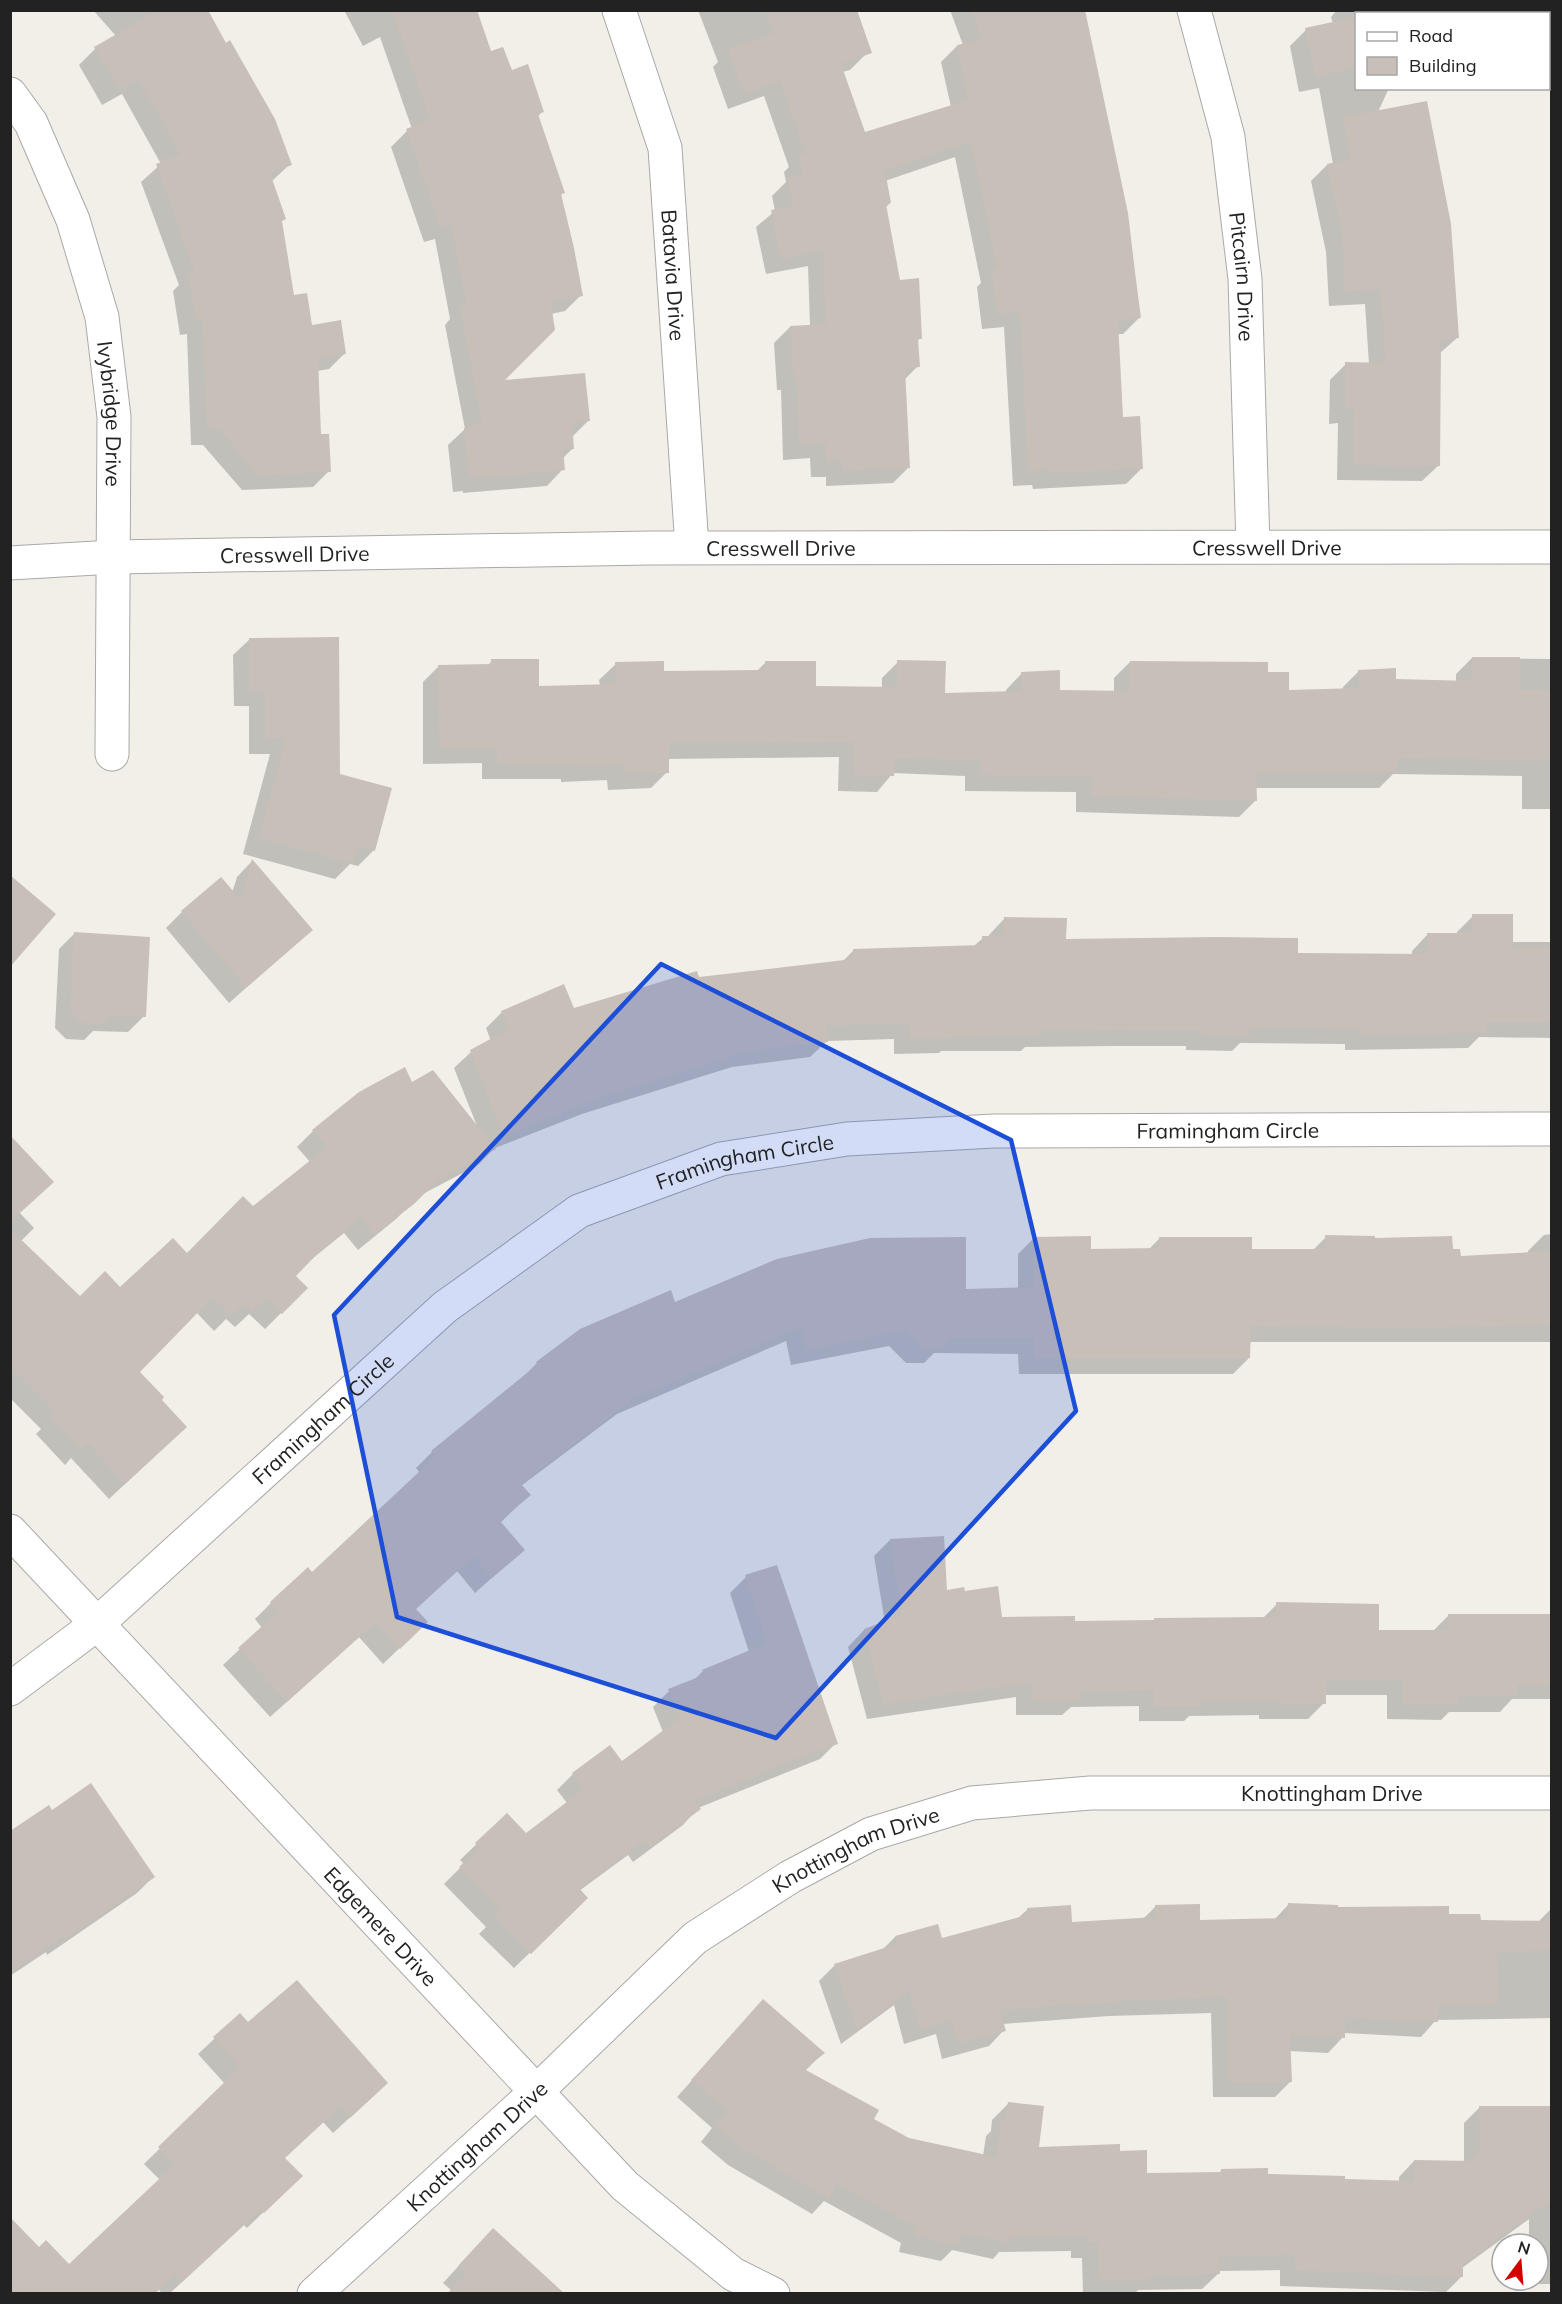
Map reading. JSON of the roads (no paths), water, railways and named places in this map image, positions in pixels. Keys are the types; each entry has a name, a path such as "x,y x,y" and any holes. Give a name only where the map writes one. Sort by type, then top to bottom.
{"street":[{"name":"Batavia Drive","path":"619,10 665,148 692,548"},
{"name":"Pitcairn Drive","path":"1194,10 1227,137 1245,279 1253,546"},
{"name":"Ivybridge Drive","path":"10,94 31,123 73,220 102,317 114,417 112,754"},
{"name":"Cresswell Drive","path":"10,563 113,557 692,548 1551,547"},
{"name":"Framingham Circle","path":"10,1689 97,1624 445,1307 579,1211 721,1159 847,1139 994,1131 1551,1129"},
{"name":"Edgemere Drive","path":"10,1531 625,2186 733,2274 773,2294"},
{"name":"Knottingham Drive","path":"314,2294 536,2092 695,1938 790,1877 871,1834 972,1803 1090,1793 1551,1793"}]}
